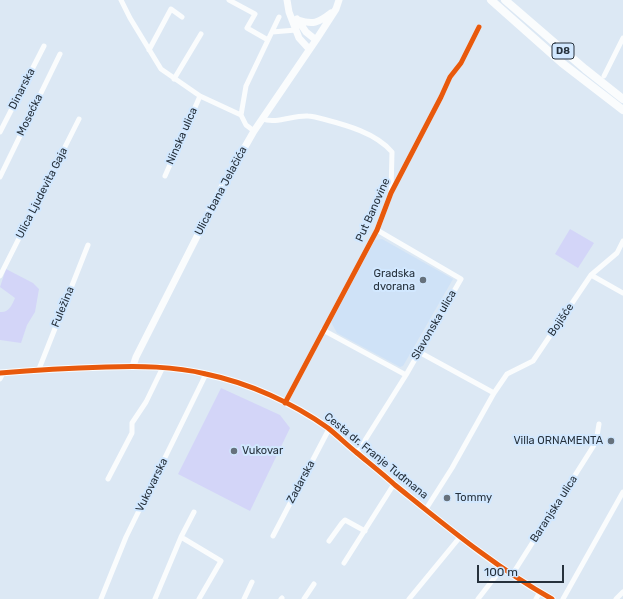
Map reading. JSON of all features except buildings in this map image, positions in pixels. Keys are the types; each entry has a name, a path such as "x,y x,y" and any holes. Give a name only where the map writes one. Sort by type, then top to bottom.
{"main road":[{"path":"287,0 289,12 299,38 309,49"},
{"name":"Ulica bana Jelačića","path":"133,366 136,357 222,187 254,131 316,40 336,9 339,0"},
{"name":"D8","path":"491,0 562,62 623,110"},
{"name":"D8","path":"505,0 585,69 623,99"},
{"path":"298,20 312,24 322,20 336,9"},
{"path":"289,12 298,20 306,32 316,40"},
{"name":"Cesta dr. Franje Tuđmana","path":"1,375 39,369 133,366 162,367 206,374 233,381 285,403 329,429 460,537 538,596 552,599"}],"street":[{"path":"120,0 161,69 200,96 241,115"},
{"path":"229,0 255,14 247,28 268,40"},
{"path":"149,50 171,9 182,17"},
{"path":"254,131 246,125 241,115 246,86 279,17"},
{"name":"Put Banovine","path":"285,403 377,230 391,193 450,77 461,62 480,27"},
{"path":"272,32 296,30"},
{"path":"174,79 201,34"},
{"path":"604,76 623,38"},
{"name":"Dinarska","path":"0,132 44,46"},
{"name":"Mosećka","path":"0,177 60,54"},
{"name":"Ninska ulica","path":"165,176 200,96"},
{"path":"262,119 270,122 308,116 338,123 366,133 386,144 392,152 391,193"},
{"name":"Ulica Ljudevita Gaja","path":"0,276 2,266 60,158 79,119"},
{"name":"Slavonska ulica","path":"358,453 406,375 461,279 377,230"},
{"name":"Bojišće","path":"426,509 452,468 494,393 507,374 533,361 591,275 617,253 623,241"},
{"name":"Fuležina","path":"39,369 88,245"},
{"path":"591,275 623,292"},
{"path":"323,330 406,375"},
{"path":"419,352 494,393"},
{"path":"108,479 132,433 132,423 146,402 162,367"},
{"name":"Vukovarska","path":"101,599 126,537 206,374"},
{"name":"Baranjska ulica","path":"512,575 596,442 599,424"},
{"name":"Zadarska","path":"273,536 329,429"},
{"path":"344,563 394,484"},
{"path":"563,599 623,492"},
{"path":"155,599 181,537 194,512"},
{"path":"329,541 345,520 365,531"},
{"path":"181,537 221,561 199,599"},
{"path":"409,599 460,537"},
{"path":"478,599 502,568"},
{"path":"244,599 252,582"},
{"path":"304,599 314,584"},
{"path":"484,599 486,589"},
{"path":"616,599 623,592"}],"shaded area":[{"path":"570,229 594,243 578,268 555,254"},
{"path":"382,239 453,279 403,366 400,367 337,333 331,322 375,240"},
{"path":"6,269 33,283 39,289 35,312 27,325 21,343 0,340 0,312 8,310 15,298 0,287"},
{"name":"Vukovar","path":"221,388 280,415 290,428 250,511 178,474"}],"cycle path":[{"path":"285,403 377,230 391,193 450,77 461,63 479,27"},
{"path":"0,373 93,367 156,367 194,371 254,388 300,410 328,428 433,516 491,560 531,587 552,599"}],"place":[{"name":"Gradska dvorana","path":"423,280"},
{"name":"Villa ORNAMENTA","path":"611,441"},
{"name":"Vukovar","path":"234,451"},
{"name":"Tommy","path":"447,498"}]}
